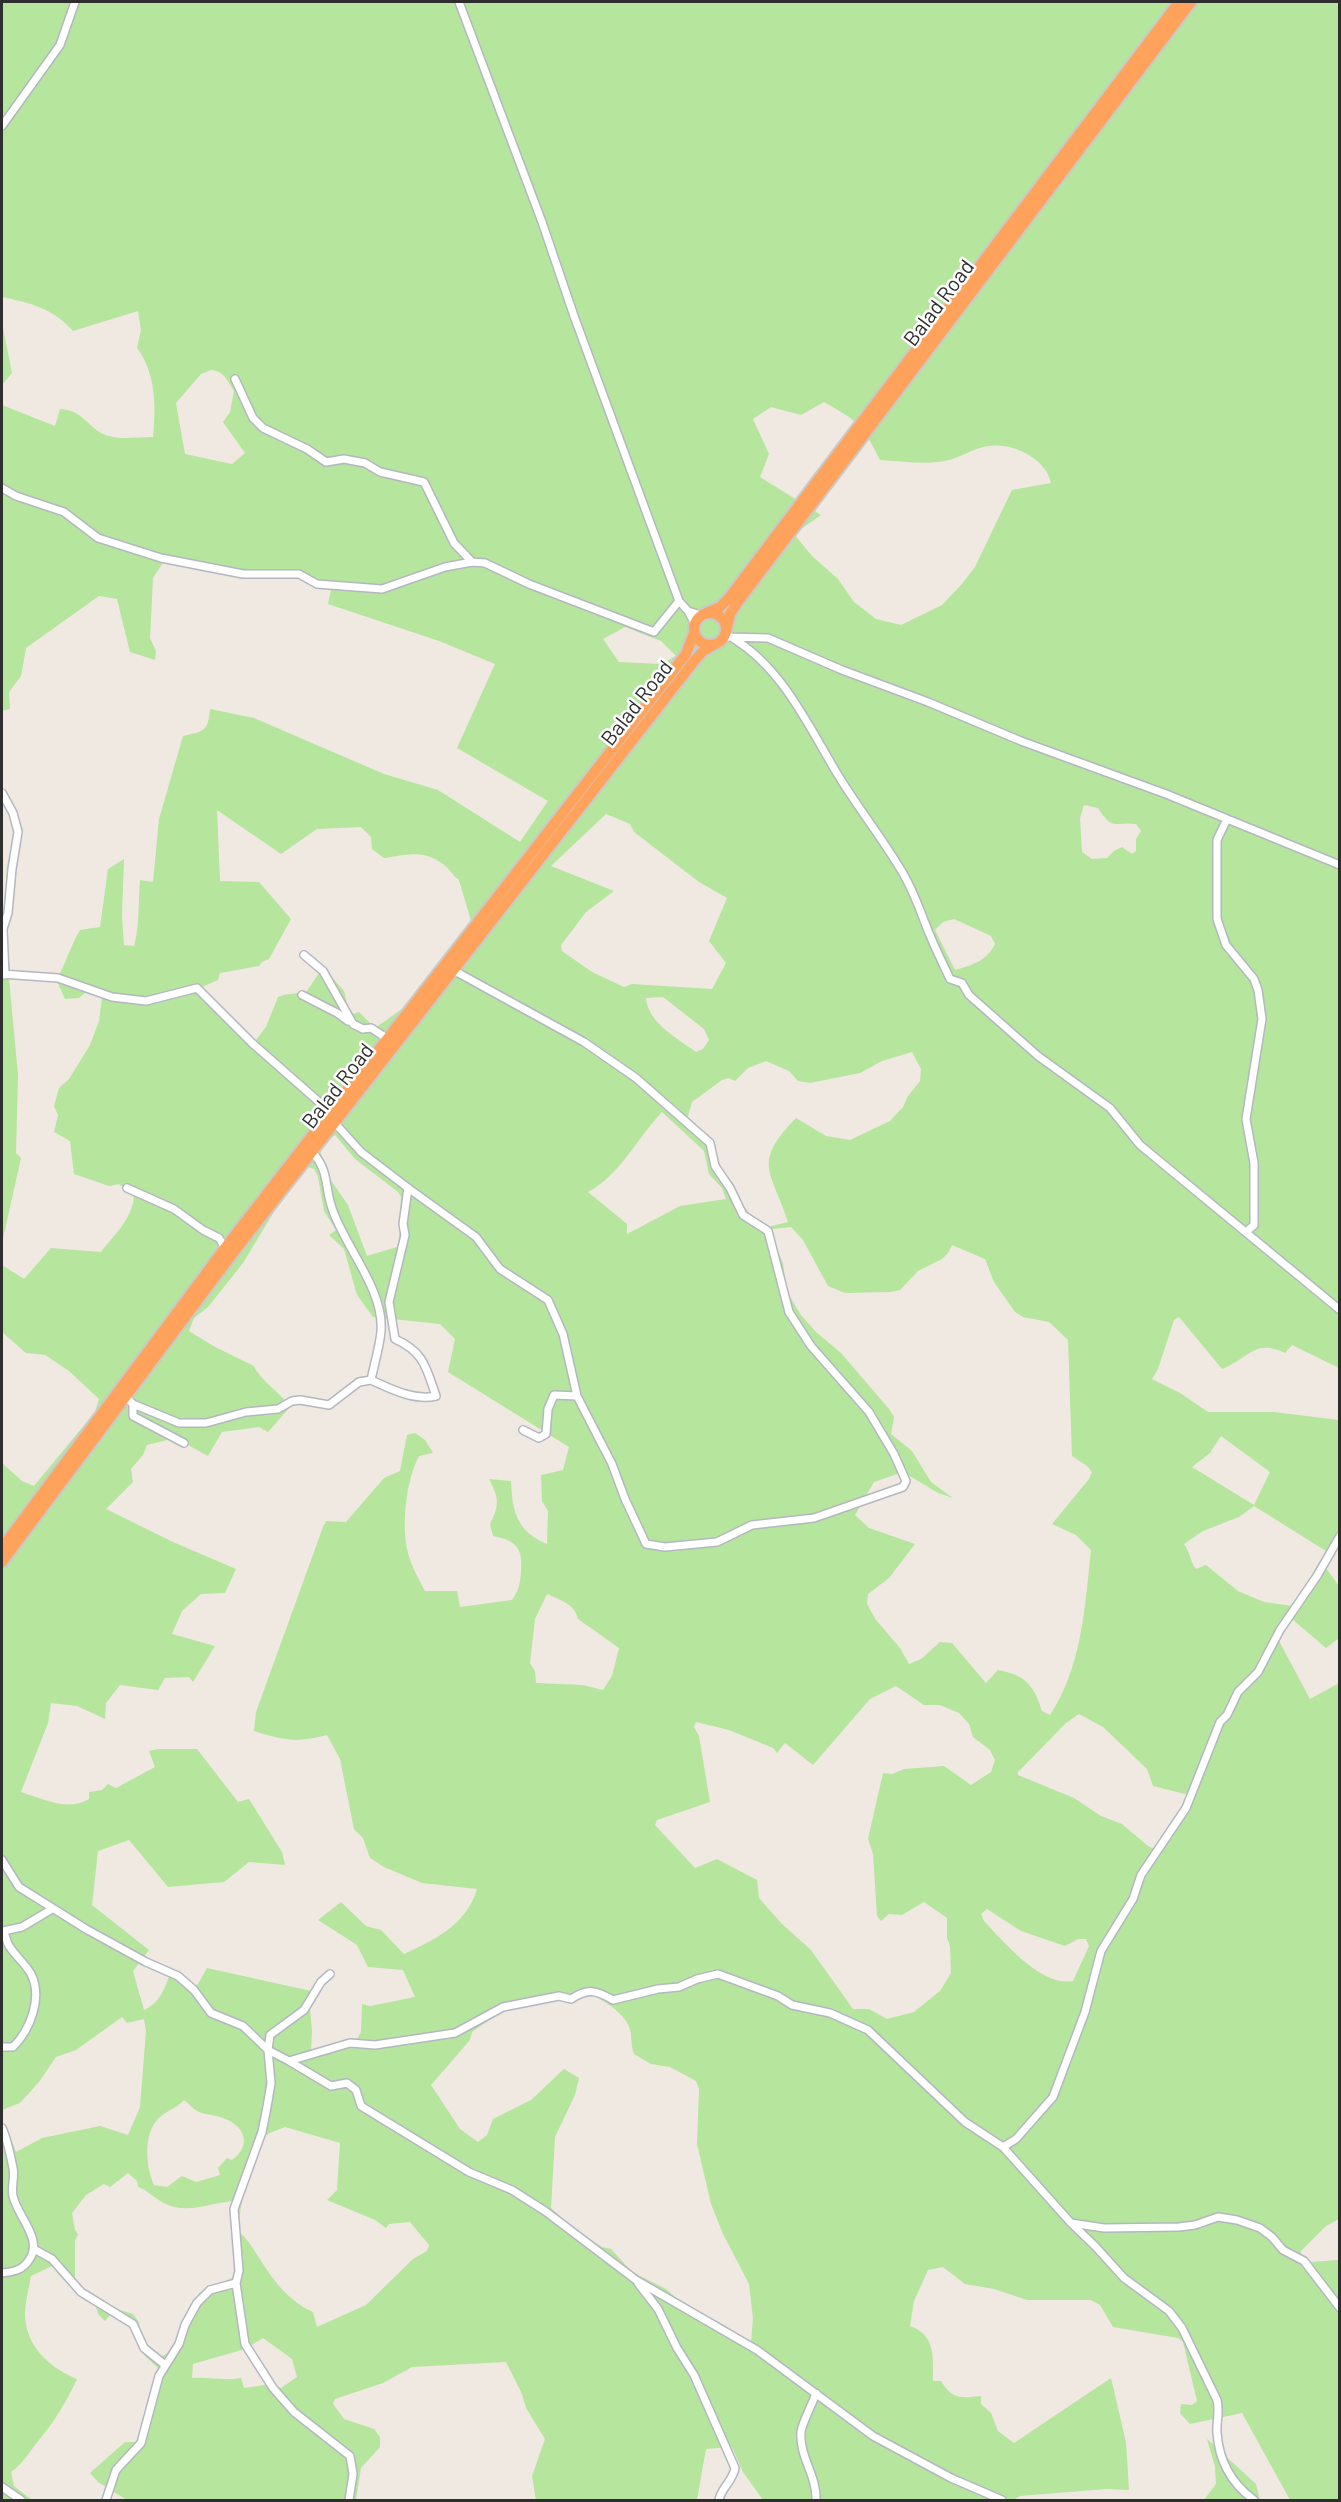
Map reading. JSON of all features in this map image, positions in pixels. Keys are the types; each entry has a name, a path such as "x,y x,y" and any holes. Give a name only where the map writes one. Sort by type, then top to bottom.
{"highway":[{"name":"Balad Road","path":"2,1548 125,1397 225,1248 686,654 699,621 729,598 1179,2"},
{"name":"Balad Road","path":"2,1562 334,1122 695,660 703,651 724,638 730,615 737,603 1191,2"},
{"path":"720,617 724,621 724,638 704,644 699,621 720,617"}],"street":[{"path":"2,126 60,45 75,2"},
{"path":"459,2 542,222 574,316 679,601 699,621"},
{"path":"235,379 253,418 268,431 278,433 326,462 344,459 365,463 380,472 424,482 454,543 472,562"},
{"path":"2,488 16,496 64,512 98,538 161,558 243,574 299,574 317,584 382,590 445,567 472,562 485,563 529,584 654,632 679,601"},
{"path":"724,638 750,636 768,638 842,670 928,702 1021,741 1146,787 1340,865"},
{"path":"724,638 752,650 780,682 810,726 838,775 901,870 919,903 928,932 950,979 962,983 969,995 1038,1056 1110,1108 1140,1144 1340,1310"},
{"path":"2,793 18,832 8,913 3,929 3,974 58,978 112,997 146,1001 197,988 252,1043 326,1108 332,1110"},
{"path":"1227,819 1217,840 1217,919 1226,945 1254,979 1262,1019 1246,1119 1256,1187 1254,1225 1246,1232"},
{"path":"304,955 323,971 353,1024"},
{"path":"334,1122 361,1152 476,1237 500,1269 548,1300 563,1334 577,1396 612,1464 646,1544 666,1547 717,1542 752,1525 814,1518 903,1487 906,1481 894,1454 869,1412 811,1346 789,1312 768,1231 743,1215 730,1188 715,1166 710,1143 636,1078 584,1042 453,970"},
{"path":"302,995 338,1013 353,1024 363,1029 371,1028 388,1039"},
{"path":"312,1152 321,1161 333,1211 359,1261 378,1307 381,1330 371,1380"},
{"path":"127,1188 174,1209 219,1238 225,1248"},
{"path":"125,1397 179,1423 206,1423 246,1412 278,1409 292,1401 300,1400 330,1405 359,1382 371,1380 387,1388 425,1399 436,1396 425,1364 412,1347 395,1339 389,1302 405,1235 403,1224 408,1188"},
{"path":"523,1430 539,1438 546,1434 548,1409 554,1395 577,1396"},
{"path":"125,1397 133,1416 184,1443"},
{"path":"1003,2147 1016,2139 1053,2097 1085,2012 1101,1951 1133,1899 1141,1875 1186,1808 1220,1722 1227,1715 1238,1692 1258,1672 1280,1630 1317,1576 1340,1536"},
{"path":"2,1860 19,1887 52,1909 146,1962 178,1976 194,1990 211,2013 243,2026 268,2050 331,2086 347,2083 356,2090 361,2106 469,2172 512,2190 545,2211 636,2280 757,2350 873,2436 951,2478 1002,2500"},
{"path":"2,2047 13,2047 25,2035 35,1998 35,1985 31,1973 7,1942 3,1930 22,1928 52,1909"},
{"path":"330,1974 321,1982 304,2010 270,2035 268,2050 271,2083 262,2132 234,2209 239,2271 236,2283 245,2344 273,2388 298,2416 350,2456 353,2474 350,2500"},
{"path":"289,2061 350,2043 375,2045 455,2032 503,2007 525,2002 559,1996 571,2000 583,1991 598,1990 613,2000 658,1989 678,1987 718,1974 778,1996 792,2005 830,2013 868,2030 965,2122 1003,2147 1124,2278 1169,2311 1182,2328 1217,2400 1219,2414 1217,2432 1222,2457 1235,2485 1254,2500"},
{"path":"2,2128 13,2169 13,2196 32,2236 33,2249 33,2256 26,2266 2,2273"},
{"path":"1071,2223 1104,2228 1179,2227 1195,2225 1218,2217 1237,2220 1260,2228 1272,2237 1282,2250 1304,2261 1340,2307"},
{"path":"33,2249 52,2259 81,2292 133,2324 144,2348 165,2365"},
{"path":"636,2280 658,2309 677,2348 694,2375 735,2468 719,2500"},
{"path":"106,2500 116,2470 141,2443 155,2388 200,2298 210,2290 236,2283"},
{"path":"816,2393 801,2430 803,2449 816,2485 816,2500"},
{"path":"2,2487 21,2500"}],"green space":[{"path":"2,2 1339,2 1339,1368 1292,1345 1285,1353 1275,1349 1259,1349 1222,1369 1179,1317 1174,1320 1158,1369 1152,1379 1180,1393 1208,1412 1274,1412 1339,1420 1339,1538 1326,1568 1339,1586 1339,1638 1326,1648 1292,1619 1284,1629 1279,1641 1310,1699 1339,1683 1339,2219 1326,2226 1301,2251 1301,2256 1311,2262 1339,2260 1339,2500 1290,2500 1242,2413 1190,2424 1180,2413 1181,2404 1192,2405 1197,2401 1183,2342 1178,2338 1113,2327 1100,2305 1091,2300 1027,2300 994,2289 965,2284 943,2267 928,2270 914,2301 910,2326 925,2335 929,2341 933,2356 933,2381 941,2381 953,2395 981,2396 981,2404 991,2413 998,2431 1014,2443 1111,2378 1126,2442 1129,2490 1106,2489 1020,2496 1013,2500 763,2500 743,2472 732,2447 706,2449 697,2500 536,2500 532,2476 545,2439 526,2408 522,2394 506,2362 412,2367 383,2383 335,2399 333,2404 344,2419 374,2429 380,2437 380,2447 361,2468 356,2500 127,2500 98,2482 90,2473 125,2442 139,2442 150,2401 149,2394 159,2369 145,2356 130,2326 110,2315 105,2321 98,2314 96,2307 58,2274 54,2265 31,2276 25,2309 26,2326 34,2346 41,2354 57,2369 77,2379 50,2426 22,2462 11,2472 14,2486 32,2500 2,2500 2,2123 7,2129 16,2152 42,2138 100,2126 128,2135 140,2107 146,2031 144,2019 127,2023 122,2017 76,2050 56,2057 39,2082 20,2103 2,2110 2,1463 22,1481 34,1486 95,1412 99,1399 69,1371 45,1355 26,1353 2,1332 2,1265 24,1279 51,1248 101,1252 126,1220 134,1197 119,1184 109,1186 74,1174 70,1141 54,1132 58,1115 54,1106 59,1088 69,1079 90,1045 99,1021 102,998 86,992 79,998 65,999 57,981 9,979 18,1075 16,1153 21,1158 2,1243 2,970 7,867 14,834 13,821 2,803 2,787 23,829 6,928 10,972 59,975 80,930 100,927 108,869 124,859 122,916 124,945 134,946 138,922 140,880 153,882 159,819 183,736 204,729 208,722 210,709 254,718 384,774 438,790 520,842 548,801 457,748 495,664 439,641 328,604 331,590 314,586 298,577 232,576 164,561 153,578 150,638 156,651 155,660 130,652 117,599 99,596 26,648 21,676 9,692 10,709 2,711 2,405 55,426 60,409 67,410 78,414 101,433 119,438 153,437 154,414 151,379 137,348 141,330 138,311 73,331 49,312 31,304 2,297","holes":["211,370 219,372 234,391 230,412 223,422 245,453 232,464 185,454 176,403 201,374","824,402 845,414 864,431 880,460 937,462 951,460 983,447 998,445 1017,449 1035,459 1048,474 1051,483 1012,490 975,567 962,584 942,605 901,625 876,619 854,602 838,579 812,556 794,534 821,515 760,477 769,454 753,419 771,407 801,415","625,627 661,641 676,656 661,664 619,662 603,639","1084,805 1098,808 1111,823 1136,824 1141,831 1136,839 1136,851 1132,854 1122,847 1107,858 1092,859 1082,852 1080,818","217,810 281,854 317,829 361,827 371,837 372,849 384,858 414,854 435,859 459,880 471,921 402,1009 375,1028 359,1012 353,1014 348,1007 344,991 323,967 307,991 278,997 266,1027 255,1041 224,1012 202,987 218,980 220,973 259,966 269,959 291,919 259,882 220,881","606,814 630,824 634,832 699,882 727,898 709,941 726,963 712,989 632,984 624,987 592,972 562,951 561,945 586,912 614,891 551,866","954,919 991,936 995,944 992,950 973,964 955,970 935,930 943,922","663,997 704,1029 709,1040 703,1049 696,1052 672,1035 652,1015 646,998","912,1052 921,1069 920,1081 908,1096 903,1107 890,1121 850,1140 826,1136 796,1118 782,1134 769,1158 772,1179 788,1222 768,1227 749,1213 740,1201 733,1183 718,1165 715,1145 708,1136 691,1124 688,1116 692,1102 722,1080 729,1078 735,1081 748,1068 766,1061 789,1071 798,1081 810,1083 860,1073 882,1061","662,1112 704,1151 709,1174 722,1188 726,1199 680,1206 627,1234 627,1224 588,1192 610,1176","335,1135 355,1159 398,1192 401,1197 397,1247 367,1256 348,1205 330,1179 319,1148","308,1167 314,1169 318,1177 324,1211 336,1230 329,1235 344,1249 357,1295 373,1317 440,1324 455,1339 448,1372 569,1447 563,1470 541,1475 542,1501 548,1511 547,1544 529,1533 518,1519 513,1502 511,1481 489,1479 497,1502 490,1524 493,1536 513,1543 521,1557 520,1583 512,1600 460,1607 457,1591 425,1591 408,1553 405,1517 408,1490 419,1456 433,1453 425,1440 415,1433 407,1435 400,1471 384,1478 346,1522 326,1521 323,1527 256,1712 254,1731 290,1739 307,1739 327,1735 340,1759 354,1829 363,1838 370,1858 384,1867 422,1883 477,1889 466,1912 458,1921 438,1937 404,1954 381,1930 366,1926 341,1902 318,1920 357,1945 368,1967 403,1970 415,1997 370,2006 362,2004 361,2032 356,2041 346,2040 311,2051 310,2009 320,1993 207,1968 198,1984 190,1991 178,1980 169,1977 157,2000 144,2010 133,1971 149,1950 92,1905 98,1851 129,1840 168,1887 224,1882 249,1862 285,1865 282,1852 249,1799 238,1802 197,1749 149,1751 155,1767 116,1788 108,1784 102,1790 89,1792 89,1799 81,1803 55,1803 21,1792 48,1723 51,1703 77,1706 105,1719 106,1703 120,1685 158,1690 165,1678 189,1677 193,1682 215,1646 172,1634 182,1611 201,1594 225,1593 236,1569 173,1542 106,1509 133,1482 131,1469 143,1455 147,1445 175,1438 208,1456 222,1432 259,1427 268,1432 291,1406 254,1366 189,1331 194,1318 208,1307 243,1263 278,1205","791,1227 803,1240 828,1286 845,1293 900,1290 918,1271 942,1259 952,1245 985,1259 994,1282 1015,1312 1023,1317 1049,1322 1068,1340 1072,1456 1092,1472 1089,1479 1052,1524 1076,1535 1091,1550 1080,1636 1069,1677 1050,1715 1042,1711 1036,1694 1022,1678 998,1670 986,1683 952,1643 940,1642 921,1659 909,1664 900,1648 876,1620 867,1604 868,1594 889,1578 915,1544 869,1528 855,1515 874,1482 903,1472 938,1493 953,1498 931,1482 912,1451 891,1434 894,1417 889,1409 841,1353 816,1332 801,1315 787,1292 783,1263 770,1234 773,1229","1221,1436 1270,1472 1254,1505 1192,1467 1210,1453","1254,1506 1326,1551 1293,1606 1264,1602 1238,1591 1206,1565 1196,1569 1184,1544 1203,1531 1239,1517","547,1594 570,1606 578,1619 619,1648 612,1676 603,1690 583,1685 536,1683 535,1671 530,1663 535,1619","896,1686 924,1705 940,1705 959,1713 969,1724 973,1737 990,1750 995,1760 991,1772 971,1785 944,1766 904,1769 892,1774 883,1773 868,1839 873,1854 877,1916 881,1921 889,1914 902,1915 924,1902 947,1918 951,1973 940,1991 914,2012 887,2019 869,2009 853,2009 811,1950 781,1923 759,1898 757,1880 717,1859 695,1868 655,1825 657,1820 710,1802 699,1736 694,1727 696,1722 729,1730 773,1748 777,1753 785,1743 813,1765 870,1699","1079,1714 1103,1727 1147,1769 1153,1786 1189,1795 1182,1816 1164,1847 1156,1850 1122,1824 1101,1816 1074,1798 1018,1775 1018,1772 1066,1723","987,1909 1021,1931 1065,1946 1078,1939 1086,1939 1089,1946 1073,1981 1061,1981 1036,1970 984,1921 981,1914","588,1993 607,2003 624,2018 630,2030 634,2054 651,2064 670,2067 696,2081 699,2089 697,2144 711,2204 723,2234 749,2284 753,2318 751,2343 724,2325 685,2305 666,2289 632,2272 611,2249 602,2247 575,2230 551,2208 555,2137 575,2095 579,2078 564,2069 531,2100 493,2119 487,2135 478,2142 460,2129 431,2085 470,2040 472,2032 504,2010 563,2000 570,2004","184,2100 197,2111 220,2117 236,2125 243,2136 242,2148 232,2160 227,2158 218,2168 220,2175 196,2182 182,2176 167,2187 154,2185 149,2170 148,2143 153,2127 163,2114","285,2127 340,2143 337,2190 327,2200 375,2220 386,2228 389,2224 410,2222 429,2245 427,2251 413,2259 366,2305 317,2327 313,2312 296,2302 281,2288 238,2231 250,2167 259,2144 268,2134","128,2173 137,2181 138,2187 174,2207 191,2208 233,2201 236,2276 199,2293 179,2338 173,2347 161,2357 142,2340 139,2322 133,2314 110,2307 79,2286 75,2277 75,2241 78,2234 72,2213 86,2195 104,2184 110,2187","263,2338 292,2359 297,2377 281,2388 272,2384 244,2388 241,2378 192,2378 193,2364 245,2349"]},
{"path":"2,323 12,373 2,385"},
{"path":"1207,2439 1256,2484 1260,2500 1204,2500 1216,2484 1215,2467"}]}
